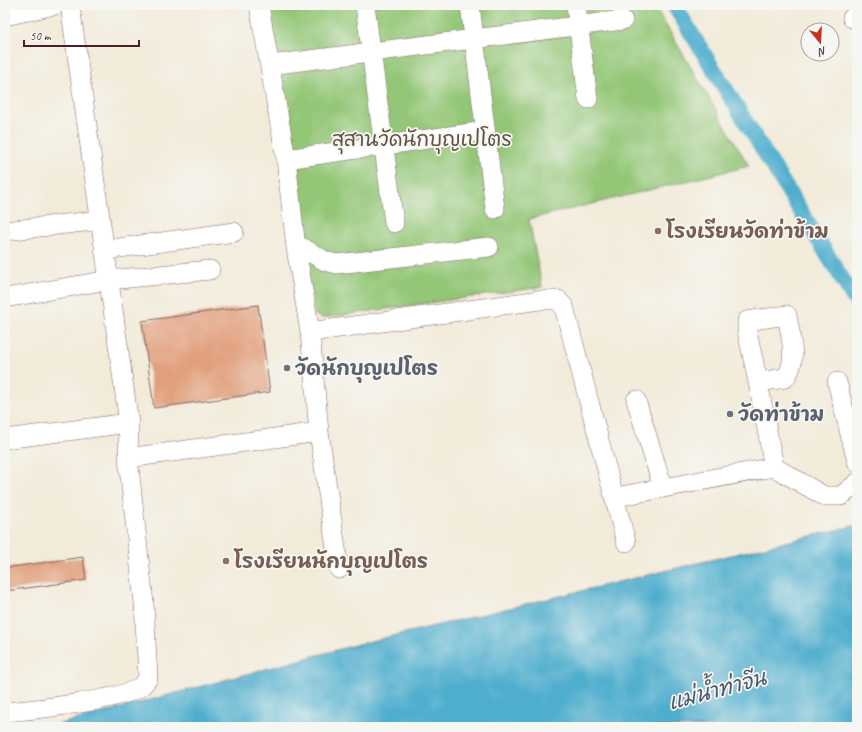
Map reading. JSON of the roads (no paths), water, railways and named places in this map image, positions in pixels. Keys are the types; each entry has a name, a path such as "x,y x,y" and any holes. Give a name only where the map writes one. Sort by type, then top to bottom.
{"street":[{"path":"8,12 55,5"},
{"path":"5,712 29,710 121,695 140,687 148,678 144,603 128,458 129,424 70,5"},
{"path":"259,5 286,159 296,248 310,332 319,432 339,569"},
{"path":"365,5 370,52 394,223"},
{"path":"470,5 495,209"},
{"path":"576,5 580,26 588,99"},
{"path":"270,65 623,20"},
{"path":"286,159 485,131"},
{"path":"5,231 101,220"},
{"path":"105,250 234,232"},
{"path":"296,248 303,248 325,261 337,264 489,247"},
{"path":"5,298 109,280 210,270"},
{"path":"310,332 540,300 558,300 564,307 616,497 626,542"},
{"path":"758,382 774,468"},
{"path":"837,382 857,462"},
{"path":"636,400 663,488"},
{"path":"5,439 129,424"},
{"path":"128,458 319,432"},
{"path":"616,497 774,468 824,496 841,496 857,483"}],"water":[{"name":"แม่น้ำท่าจีน","path":"857,525 857,727 49,727 359,644"}],"waterway":[{"path":"674,5 857,303"}],"place":[{"name":"โรงเรียนวัดท่าข้าม","path":"658,231"},
{"name":"วัดนักบุญเปโตร","path":"287,368"},
{"name":"วัดท่าข้าม","path":"730,414"},
{"name":"โรงเรียนนักบุญเปโตร","path":"226,561"}],"park label":[{"name":"สุสานวัดนักบุญเปโตร","path":"422,139"}]}
